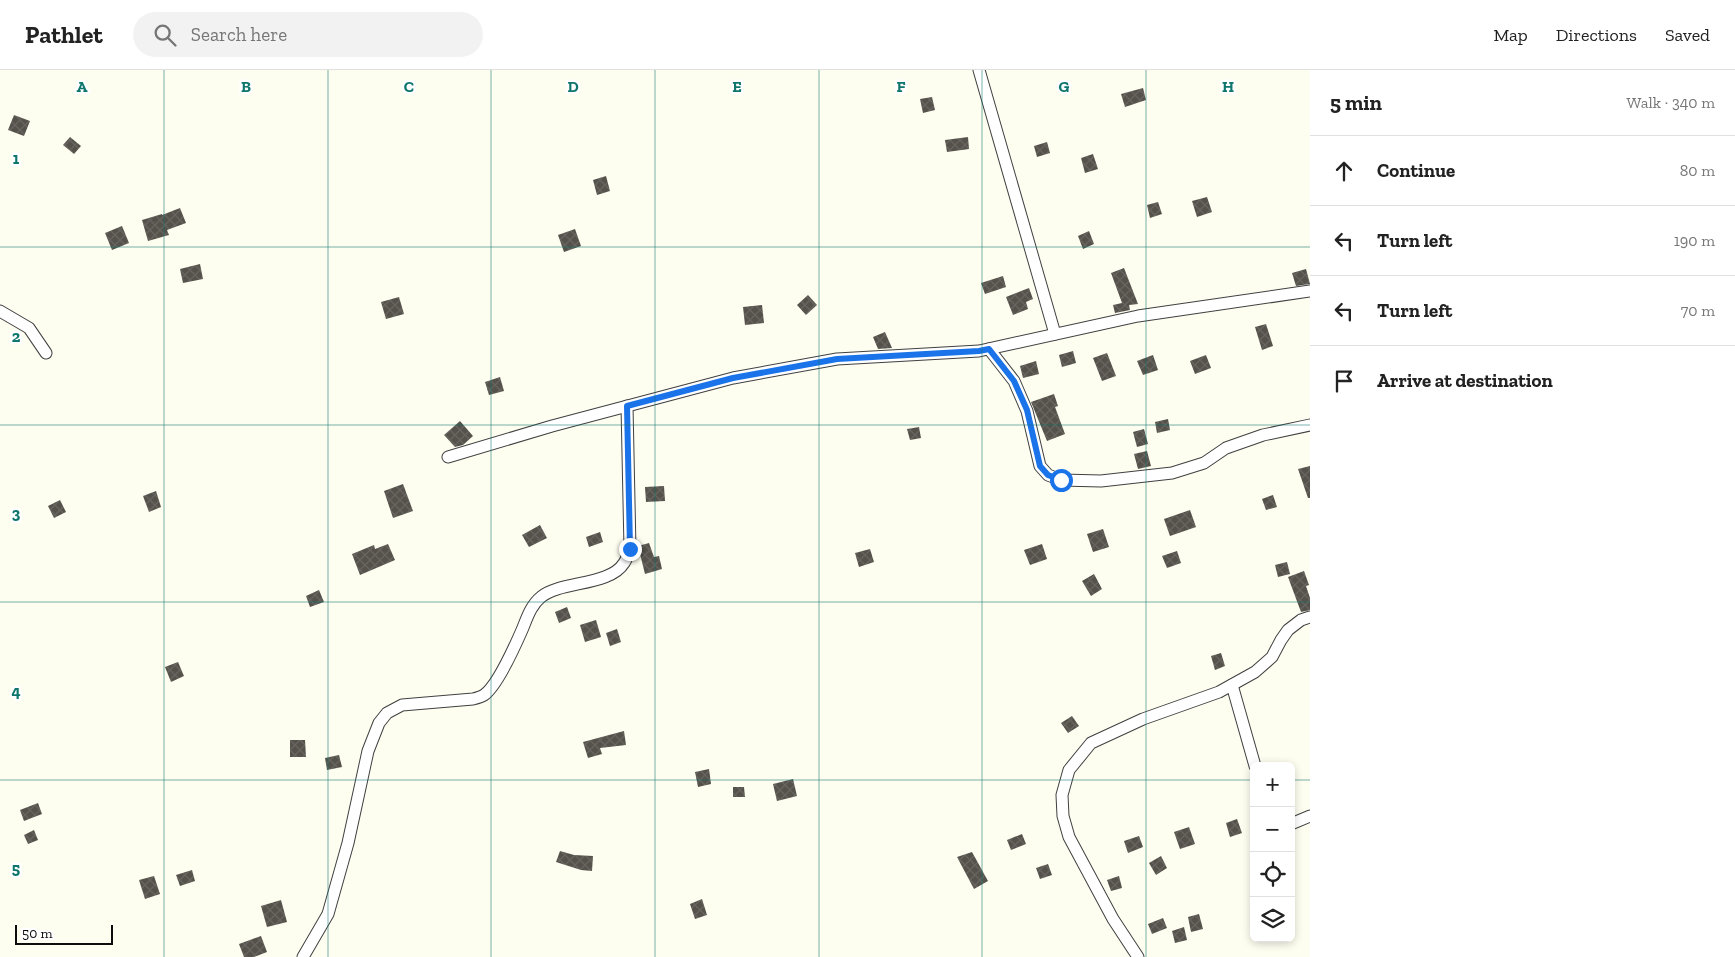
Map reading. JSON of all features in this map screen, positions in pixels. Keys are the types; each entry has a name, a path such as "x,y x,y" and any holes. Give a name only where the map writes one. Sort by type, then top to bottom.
{"street":[{"path":"980,70 1055,334"},
{"path":"448,458 552,426 733,378 837,359 979,351 1138,316 1310,291"},
{"path":"0,311 29,328 46,353"},
{"path":"989,349 1014,381 1027,410 1040,466 1048,475 1061,480 1101,481 1172,473 1204,463 1226,448 1262,435 1310,425"},
{"path":"303,957 328,914 348,843 368,751 379,723 387,713 402,705 473,700 483,696 491,689 532,607 541,596 553,590 606,577 624,565 630,549 627,406"},
{"path":"1138,957 1113,919 1069,837 1063,816 1062,795 1069,770 1091,743 1143,719 1219,692 1255,672 1272,657 1288,630 1301,620 1310,617"},
{"path":"1232,685 1254,762"},
{"path":"1295,822 1310,816"}],"building":[{"path":"1143,88 1146,100 1125,107 1121,94"},
{"path":"932,97 935,110 923,113 920,99"},
{"path":"14,115 30,121 24,136 8,130"},
{"path":"70,137 81,146 74,154 63,145"},
{"path":"968,137 969,149 947,152 945,140"},
{"path":"1047,142 1050,153 1037,157 1034,146"},
{"path":"1093,154 1098,169 1085,173 1081,158"},
{"path":"606,176 610,191 597,195 593,180"},
{"path":"1207,197 1212,212 1197,217 1192,201"},
{"path":"1158,202 1162,214 1150,218 1147,205"},
{"path":"180,208 186,223 167,230 169,235 148,241 142,220"},
{"path":"122,226 129,243 112,250 105,233"},
{"path":"575,229 581,246 564,252 558,235"},
{"path":"1089,231 1094,244 1083,249 1078,236"},
{"path":"200,264 203,279 183,283 180,269"},
{"path":"1124,268 1138,304 1129,305 1130,310 1115,313 1113,305 1122,303 1111,273"},
{"path":"1306,269 1310,284 1296,286 1292,273"},
{"path":"1003,276 1006,287 985,294 981,283"},
{"path":"1029,288 1033,299 1026,302 1028,309 1013,315 1006,297"},
{"path":"808,295 817,305 806,315 797,305"},
{"path":"399,297 404,314 386,319 381,302"},
{"path":"762,305 764,323 745,325 743,307"},
{"path":"1266,324 1273,346 1262,350 1255,327"},
{"path":"885,332 892,348 878,349 873,337"},
{"path":"1073,351 1076,363 1062,367 1059,355"},
{"path":"1107,353 1116,376 1102,381 1093,358"},
{"path":"1153,355 1158,370 1143,375 1137,361"},
{"path":"1206,355 1211,368 1195,374 1190,361"},
{"path":"1036,361 1039,374 1023,378 1020,366"},
{"path":"500,377 504,391 489,395 485,382"},
{"path":"1054,394 1058,406 1055,407 1065,434 1047,441 1031,402"},
{"path":"1168,419 1170,430 1157,433 1155,422"},
{"path":"460,421 473,436 463,445 455,447 444,435"},
{"path":"919,427 921,438 910,440 907,429"},
{"path":"1144,429 1148,444 1137,447 1133,432"},
{"path":"1147,451 1151,466 1138,469 1134,454"},
{"path":"1310,466 1310,498 1308,498 1298,469"},
{"path":"403,484 413,511 393,518 384,491"},
{"path":"664,486 665,501 646,502 645,487"},
{"path":"156,491 161,507 149,512 143,496"},
{"path":"1273,495 1277,507 1266,510 1262,499"},
{"path":"60,500 66,512 54,518 48,506"},
{"path":"1190,510 1196,527 1170,536 1164,519"},
{"path":"540,525 547,538 529,547 522,535"},
{"path":"1103,529 1109,547 1093,552 1087,534"},
{"path":"600,532 603,542 589,547 586,537"},
{"path":"649,543 654,557 659,556 662,569 645,574 638,546"},
{"path":"388,544 395,560 360,575 352,554 374,545 375,549"},
{"path":"1042,544 1047,559 1030,565 1024,550"},
{"path":"870,549 874,562 859,567 855,553"},
{"path":"1177,551 1181,563 1167,568 1162,556"},
{"path":"1287,562 1290,574 1278,577 1275,565"},
{"path":"1304,571 1309,585 1306,586 1310,598 1310,610 1301,612 1288,577"},
{"path":"1094,574 1102,589 1091,596 1082,581"},
{"path":"319,590 324,602 310,607 306,596"},
{"path":"567,607 571,618 559,623 555,612"},
{"path":"596,620 601,637 585,642 580,625"},
{"path":"617,629 621,642 610,646 606,633"},
{"path":"1221,653 1225,666 1215,670 1211,656"},
{"path":"178,662 184,676 171,682 165,667"},
{"path":"1072,716 1079,726 1068,733 1061,723"},
{"path":"624,731 626,745 600,748 602,754 588,758 583,742"},
{"path":"290,740 305,740 306,757 290,757"},
{"path":"339,755 342,767 327,770 325,758"},
{"path":"709,769 711,784 698,787 695,772"},
{"path":"793,779 797,796 777,801 773,784"},
{"path":"733,787 744,787 745,797 733,797"},
{"path":"38,803 42,814 24,821 20,810"},
{"path":"1237,819 1242,833 1230,837 1226,823"},
{"path":"1189,827 1195,844 1180,849 1174,832"},
{"path":"34,830 38,840 28,844 24,835"},
{"path":"1022,834 1026,844 1011,850 1007,840"},
{"path":"1139,836 1143,847 1128,853 1124,841"},
{"path":"560,851 574,855 593,856 592,871 581,870 556,862"},
{"path":"972,852 988,881 974,889 957,857"},
{"path":"1161,856 1167,868 1156,875 1149,863"},
{"path":"1048,864 1052,875 1040,879 1036,868"},
{"path":"192,870 195,881 180,886 176,875"},
{"path":"154,876 160,894 145,899 139,880"},
{"path":"1119,876 1122,888 1111,891 1107,880"},
{"path":"702,899 707,915 695,919 690,904"},
{"path":"281,900 287,922 267,927 261,906"},
{"path":"1199,914 1203,929 1191,932 1188,917"},
{"path":"1163,918 1167,928 1152,934 1148,924"},
{"path":"1184,927 1187,940 1175,943 1172,931"},
{"path":"261,936 267,952 254,957 244,957 239,944"}],"route":[{"path":"630,549 627,406 733,378 837,359 989,349 1014,381 1027,410 1040,466 1048,475 1061,480"}]}
